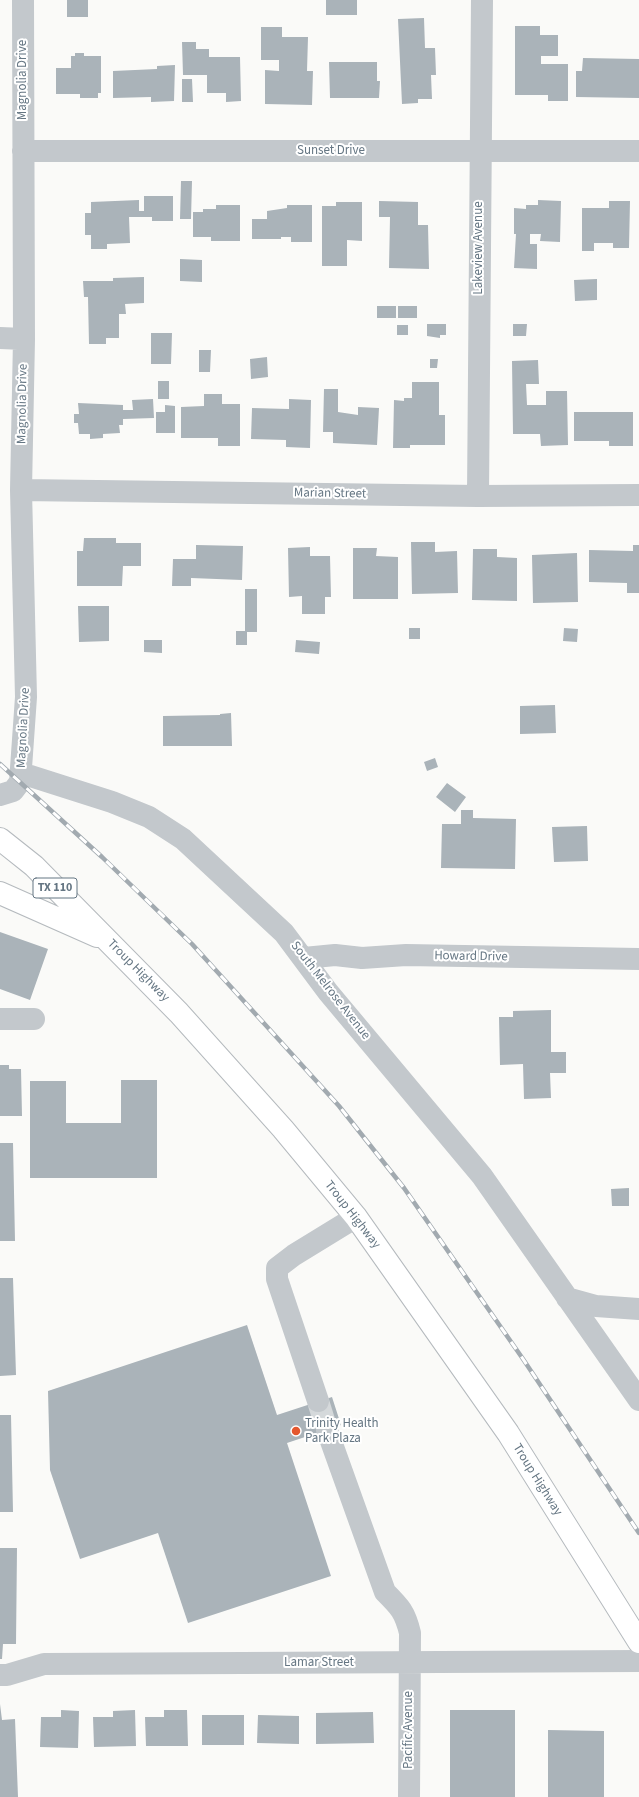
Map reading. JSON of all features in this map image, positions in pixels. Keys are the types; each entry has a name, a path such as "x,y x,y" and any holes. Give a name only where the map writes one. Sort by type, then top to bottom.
{"main road":[{"name":"Troup Highway","path":"0,839 34,866 179,1013 283,1129 356,1217 508,1433 639,1642"},
{"path":"0,893 107,941"}],"street":[{"name":"Magnolia Drive","path":"0,795 13,791 20,782 22,774 26,697 21,490 24,339 23,0"},
{"name":"Lakeview Avenue","path":"478,496 482,0"},
{"name":"Sunset Drive","path":"23,151 639,151"},
{"path":"0,338 24,339"},
{"name":"Marian Street","path":"21,490 478,496 639,495"},
{"name":"South Melrose Avenue","path":"22,774 112,802 149,817 182,839 284,933 328,992 482,1176 639,1400"},
{"name":"Howard Drive","path":"304,958 335,955 362,958 406,955 639,959"},
{"path":"0,1019 34,1019"},
{"path":"318,1401 277,1279 277,1268 294,1254 356,1217"},
{"path":"567,1298 596,1306 639,1309"},
{"name":"Pacific Avenue","path":"327,1430 385,1592 399,1606 406,1617 410,1633 408,1663 409,1797"},
{"name":"Lamar Street","path":"3,1675 44,1664 639,1661"}],"building":[{"path":"67,0 88,0 88,17 67,17"},
{"path":"326,0 357,0 357,15 326,15"},
{"path":"424,18 425,48 435,48 436,75 431,75 432,99 418,99 418,103 402,104 398,19"},
{"path":"515,26 540,26 540,35 558,35 558,56 541,56 541,64 568,64 568,101 548,101 548,95 515,95"},
{"path":"261,27 282,27 282,37 308,37 307,71 313,71 312,105 265,104 265,70 279,71 279,60 261,60"},
{"path":"182,42 196,42 196,49 209,49 209,57 240,57 241,101 226,102 226,93 207,93 207,75 183,75"},
{"path":"75,53 84,53 84,56 101,56 101,93 98,93 98,98 80,98 80,94 56,94 56,68 71,68 71,56 75,56"},
{"path":"583,58 639,59 639,98 576,97 576,71 582,71"},
{"path":"329,62 377,62 377,81 380,81 379,98 330,98"},
{"path":"175,65 174,101 151,102 151,97 113,98 113,71 157,69 157,66"},
{"path":"182,79 192,79 193,102 182,102"},
{"path":"181,181 192,181 191,219 180,219"},
{"path":"144,196 173,196 173,221 152,221 152,217 129,217 130,243 107,244 107,249 91,249 91,235 85,235 85,213 91,213 91,202 139,200 139,211 144,211"},
{"path":"538,200 561,201 560,242 540,241 541,234 530,234 530,244 537,244 537,269 514,268 516,234 514,234 514,208 526,209 526,205 538,205"},
{"path":"379,201 418,202 418,225 428,225 429,269 389,268 390,217 379,217"},
{"path":"609,201 630,201 629,248 613,248 613,243 594,243 594,251 582,251 582,208 609,208"},
{"path":"336,202 362,202 362,241 347,240 347,266 322,266 322,206 336,206"},
{"path":"216,205 240,205 240,241 211,241 211,237 193,237 193,212 203,212 203,209 216,209"},
{"path":"287,205 312,205 312,242 291,242 291,237 281,237 281,239 252,239 252,219 267,219 267,211 287,208"},
{"path":"180,259 202,260 202,282 180,281"},
{"path":"144,277 144,303 125,304 126,314 119,314 119,338 106,338 106,344 89,344 88,297 84,297 83,281 113,281 113,278"},
{"path":"597,279 597,300 575,301 574,280"},
{"path":"377,306 396,306 396,318 377,318"},
{"path":"398,306 417,306 417,318 398,318"},
{"path":"427,324 446,324 446,335 440,335 440,338 427,336"},
{"path":"513,324 527,324 526,336 513,336"},
{"path":"397,325 408,325 408,335 397,335"},
{"path":"151,333 172,333 171,364 151,364"},
{"path":"199,350 211,350 210,372 199,372"},
{"path":"267,357 268,377 251,379 250,359"},
{"path":"430,359 438,359 437,368 430,368"},
{"path":"538,360 539,384 526,384 527,405 546,405 546,391 567,391 568,445 541,446 540,434 513,434 512,361"},
{"path":"158,381 169,381 169,399 158,399"},
{"path":"412,382 439,382 439,415 445,415 445,445 410,445 410,448 393,448 394,400 404,401 404,398 412,398"},
{"path":"324,389 338,389 338,412 358,415 358,407 379,408 377,445 333,443 333,432 323,432"},
{"path":"204,394 222,394 222,404 240,404 240,446 218,446 218,438 181,438 181,407 204,406"},
{"path":"153,399 154,418 123,419 123,425 119,425 120,433 103,434 103,438 90,439 90,434 79,434 78,423 74,423 74,414 79,414 78,403 123,405 123,410 133,410 132,400"},
{"path":"289,399 311,400 310,448 286,447 286,440 251,439 252,408 289,409"},
{"path":"165,405 175,406 175,433 156,433 156,412 165,412"},
{"path":"574,412 633,412 633,446 609,446 609,441 574,441"},
{"path":"84,538 116,538 116,543 141,543 141,566 123,566 122,586 77,586 77,551 83,551"},
{"path":"411,542 435,542 435,552 457,551 458,593 412,594"},
{"path":"196,545 243,546 242,580 191,578 191,586 172,586 173,559 196,559"},
{"path":"633,545 639,545 639,593 627,593 627,583 589,582 589,550 633,551"},
{"path":"310,547 310,556 330,556 331,597 325,597 325,614 302,614 302,596 289,597 288,548"},
{"path":"353,548 377,548 376,556 398,557 398,599 353,599"},
{"path":"473,549 497,549 497,557 517,558 517,601 472,600"},
{"path":"577,553 578,602 533,603 532,555"},
{"path":"245,589 257,589 257,632 247,632 247,645 236,645 236,631 245,631"},
{"path":"78,606 109,606 109,641 79,642"},
{"path":"409,628 420,628 420,639 409,639"},
{"path":"564,628 578,629 577,642 563,641"},
{"path":"144,640 162,640 162,653 144,652"},
{"path":"296,640 320,642 319,654 295,652"},
{"path":"555,705 556,733 520,734 520,706"},
{"path":"231,713 232,746 163,746 163,716 220,715"},
{"path":"435,758 438,767 427,771 424,762"},
{"path":"447,783 466,797 455,812 436,797"},
{"path":"461,810 473,810 473,818 516,819 515,869 441,868 442,824 461,824"},
{"path":"587,826 588,861 554,862 552,827"},
{"path":"0,932 48,949 30,1000 0,989"},
{"path":"551,1010 551,1052 566,1052 566,1073 550,1073 551,1098 524,1099 523,1064 500,1065 499,1017 513,1017 513,1011"},
{"path":"0,1065 9,1065 9,1069 21,1069 22,1116 0,1116"},
{"path":"121,1080 157,1080 157,1178 30,1178 30,1081 66,1081 66,1123 121,1123"},
{"path":"0,1143 13,1143 15,1241 0,1241"},
{"path":"629,1188 629,1206 612,1206 611,1189"},
{"path":"0,1278 13,1278 16,1375 0,1376"},
{"path":"247,1325 277,1415 332,1397 341,1425 287,1443 331,1576 188,1623 158,1533 80,1559 50,1470 48,1391"},
{"path":"0,1415 11,1415 13,1512 0,1512"},
{"path":"0,1548 17,1548 16,1644 3,1644 2,1659 0,1659"},
{"path":"0,1704 2,1720 15,1719 18,1797 0,1797"},
{"path":"61,1710 79,1711 78,1748 40,1747 41,1717 61,1717"},
{"path":"135,1710 136,1746 94,1747 93,1717 113,1717 113,1711"},
{"path":"164,1710 187,1710 188,1746 146,1746 145,1717 164,1717"},
{"path":"450,1710 515,1710 515,1797 450,1797"},
{"path":"373,1712 374,1743 316,1744 316,1713"},
{"path":"202,1715 244,1715 244,1745 202,1745"},
{"path":"258,1715 299,1716 299,1744 257,1743"},
{"path":"548,1730 604,1731 604,1797 548,1797"}],"tunnel":[{"path":"318,1401 327,1430"}],"railway":[{"path":"0,764 102,857 192,944 339,1106 404,1188 523,1359 639,1533"}],"place":[{"name":"Trinity Health Park Plaza","path":"296,1431"}]}
